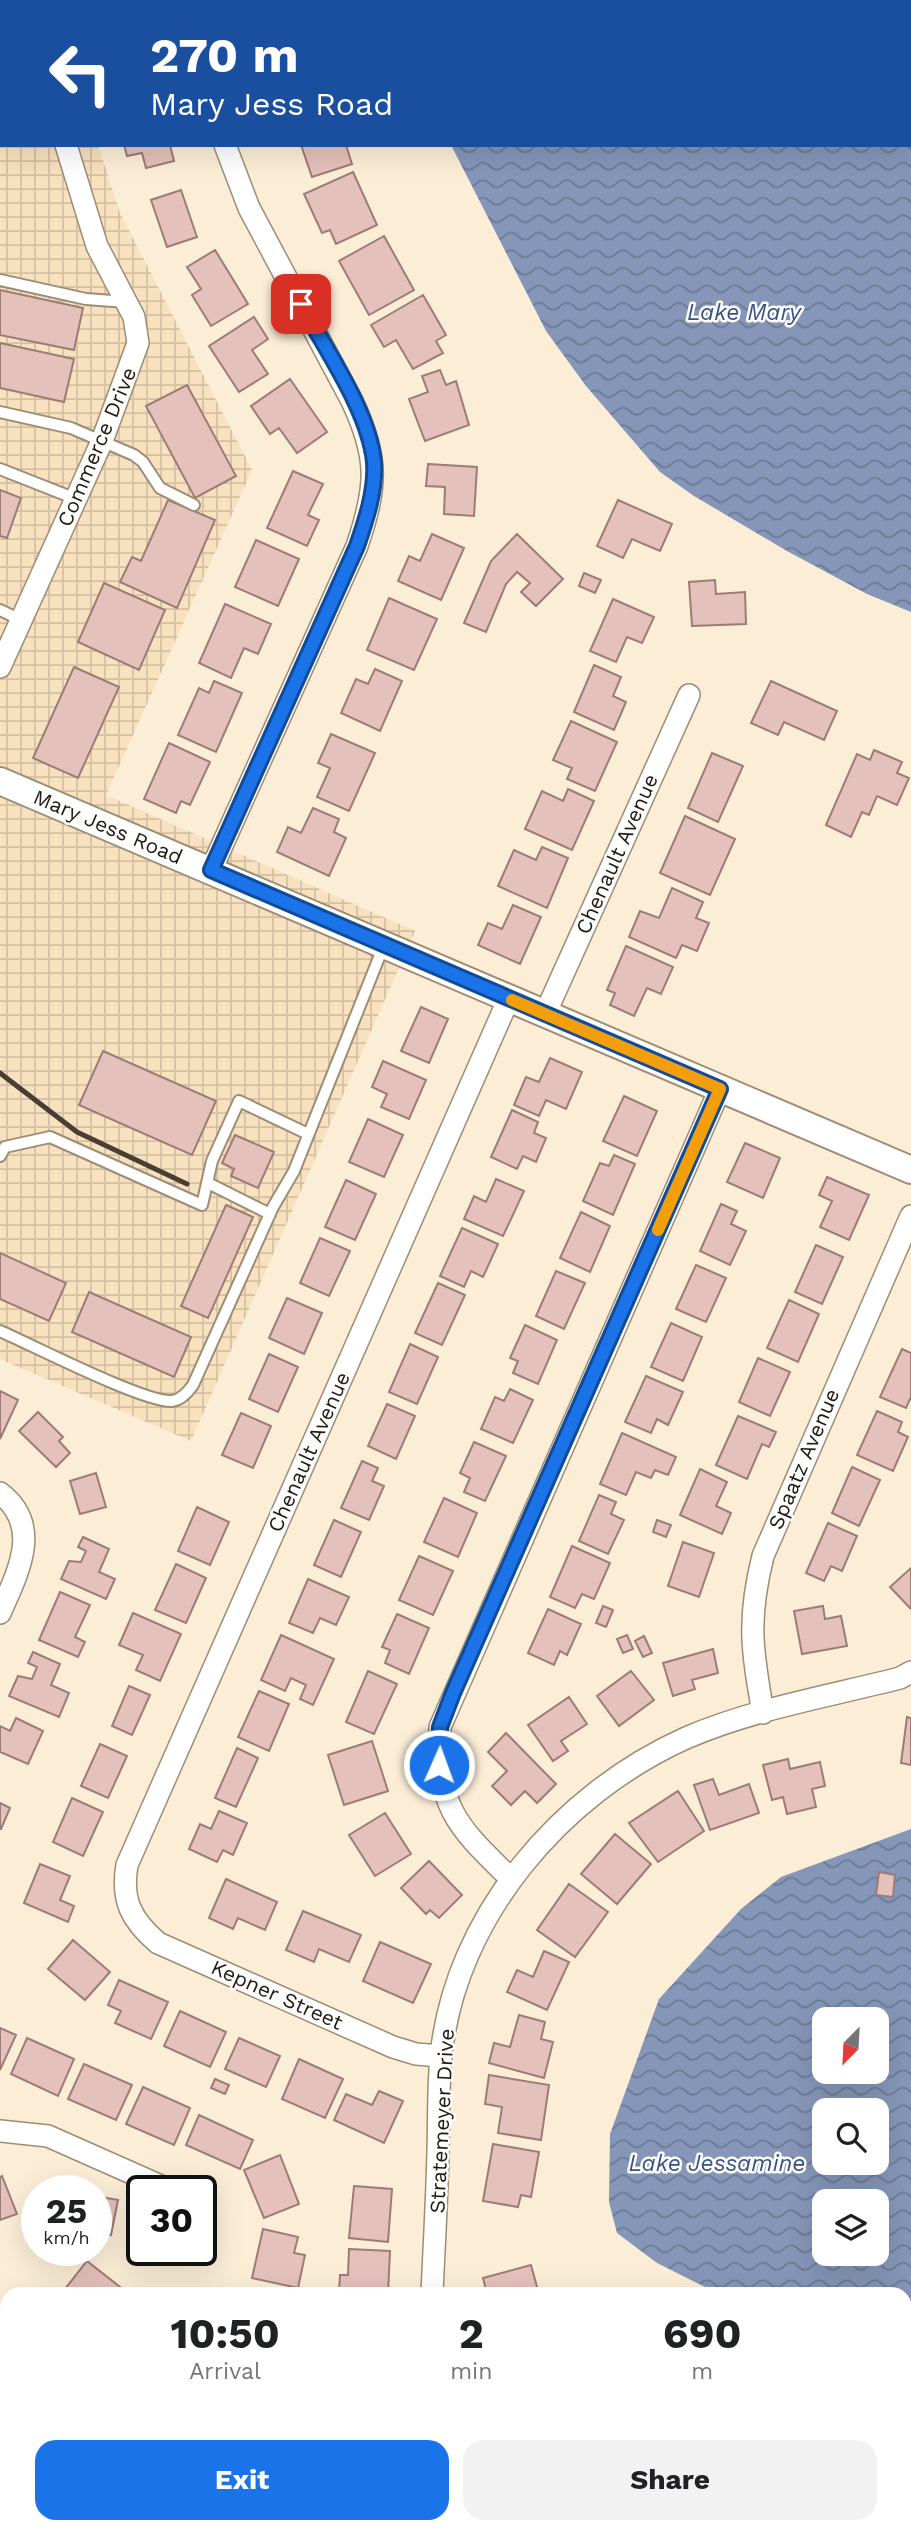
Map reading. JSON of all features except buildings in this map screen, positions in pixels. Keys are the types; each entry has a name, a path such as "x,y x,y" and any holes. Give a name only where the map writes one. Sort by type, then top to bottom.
{"street":[{"name":"Commerce Drive","path":"0,667 102,441 138,344 134,317 97,246 67,147"},
{"path":"211,870 357,546 369,512 374,463 367,432 250,208 226,147"},
{"name":"Chenault Avenue","path":"545,1014 689,695"},
{"name":"Mary Jess Road","path":"0,782 911,1170"},
{"name":"Chenault Avenue","path":"127,1909 123,1884 127,1866 509,998"},
{"path":"511,1879 463,1831 446,1801 439,1765 440,1727 720,1089"},
{"name":"Spaatz Avenue","path":"763,1713 751,1643 752,1598 763,1556 911,1216"},
{"path":"0,1493 10,1501 21,1517 25,1534 24,1554 0,1613"},
{"name":"Stratemeyer Drive","path":"432,2287 441,2056 451,2002 465,1962 484,1921 511,1879 566,1820 639,1761 688,1737 763,1713 900,1678 911,1672"},
{"name":"Kepner Street","path":"127,1909 141,1929 158,1943 393,2047 416,2054 441,2056"},
{"path":"0,2131 48,2136 136,2175"}],"lane":[{"path":"0,280 86,299 126,302"},
{"path":"0,412 71,428 134,455 143,462 160,488 194,505"},
{"path":"0,469 76,499"},
{"path":"0,610 22,620"},
{"path":"0,1331 144,1395 173,1401 186,1395 193,1385 270,1214 294,1171 384,945"},
{"path":"0,1156 5,1147 50,1137 202,1205 212,1161 239,1101 308,1134"},
{"path":"208,1183 270,1214"}],"shaded area":[{"path":"0,147 99,147 120,213 252,470 106,795 415,931 191,1441 0,1359"}],"water":[{"name":"Lake Mary","path":"452,147 911,147 911,612 867,594 787,551 694,496 660,472 586,386 546,331"},
{"name":"Lake Jessamine","path":"911,1829 911,2287 705,2287 657,2263 617,2233 609,2202 610,2134 659,1999 741,1909 781,1877"}],"railway":[{"path":"0,1073 77,1132 187,1184"}],"slow traffic":[{"path":"512,1000 720,1089 658,1230"}],"route":[{"path":"301,304 367,432 374,463 369,512 357,546 211,870 720,1089 453,1693 440,1727 439,1765"}]}
